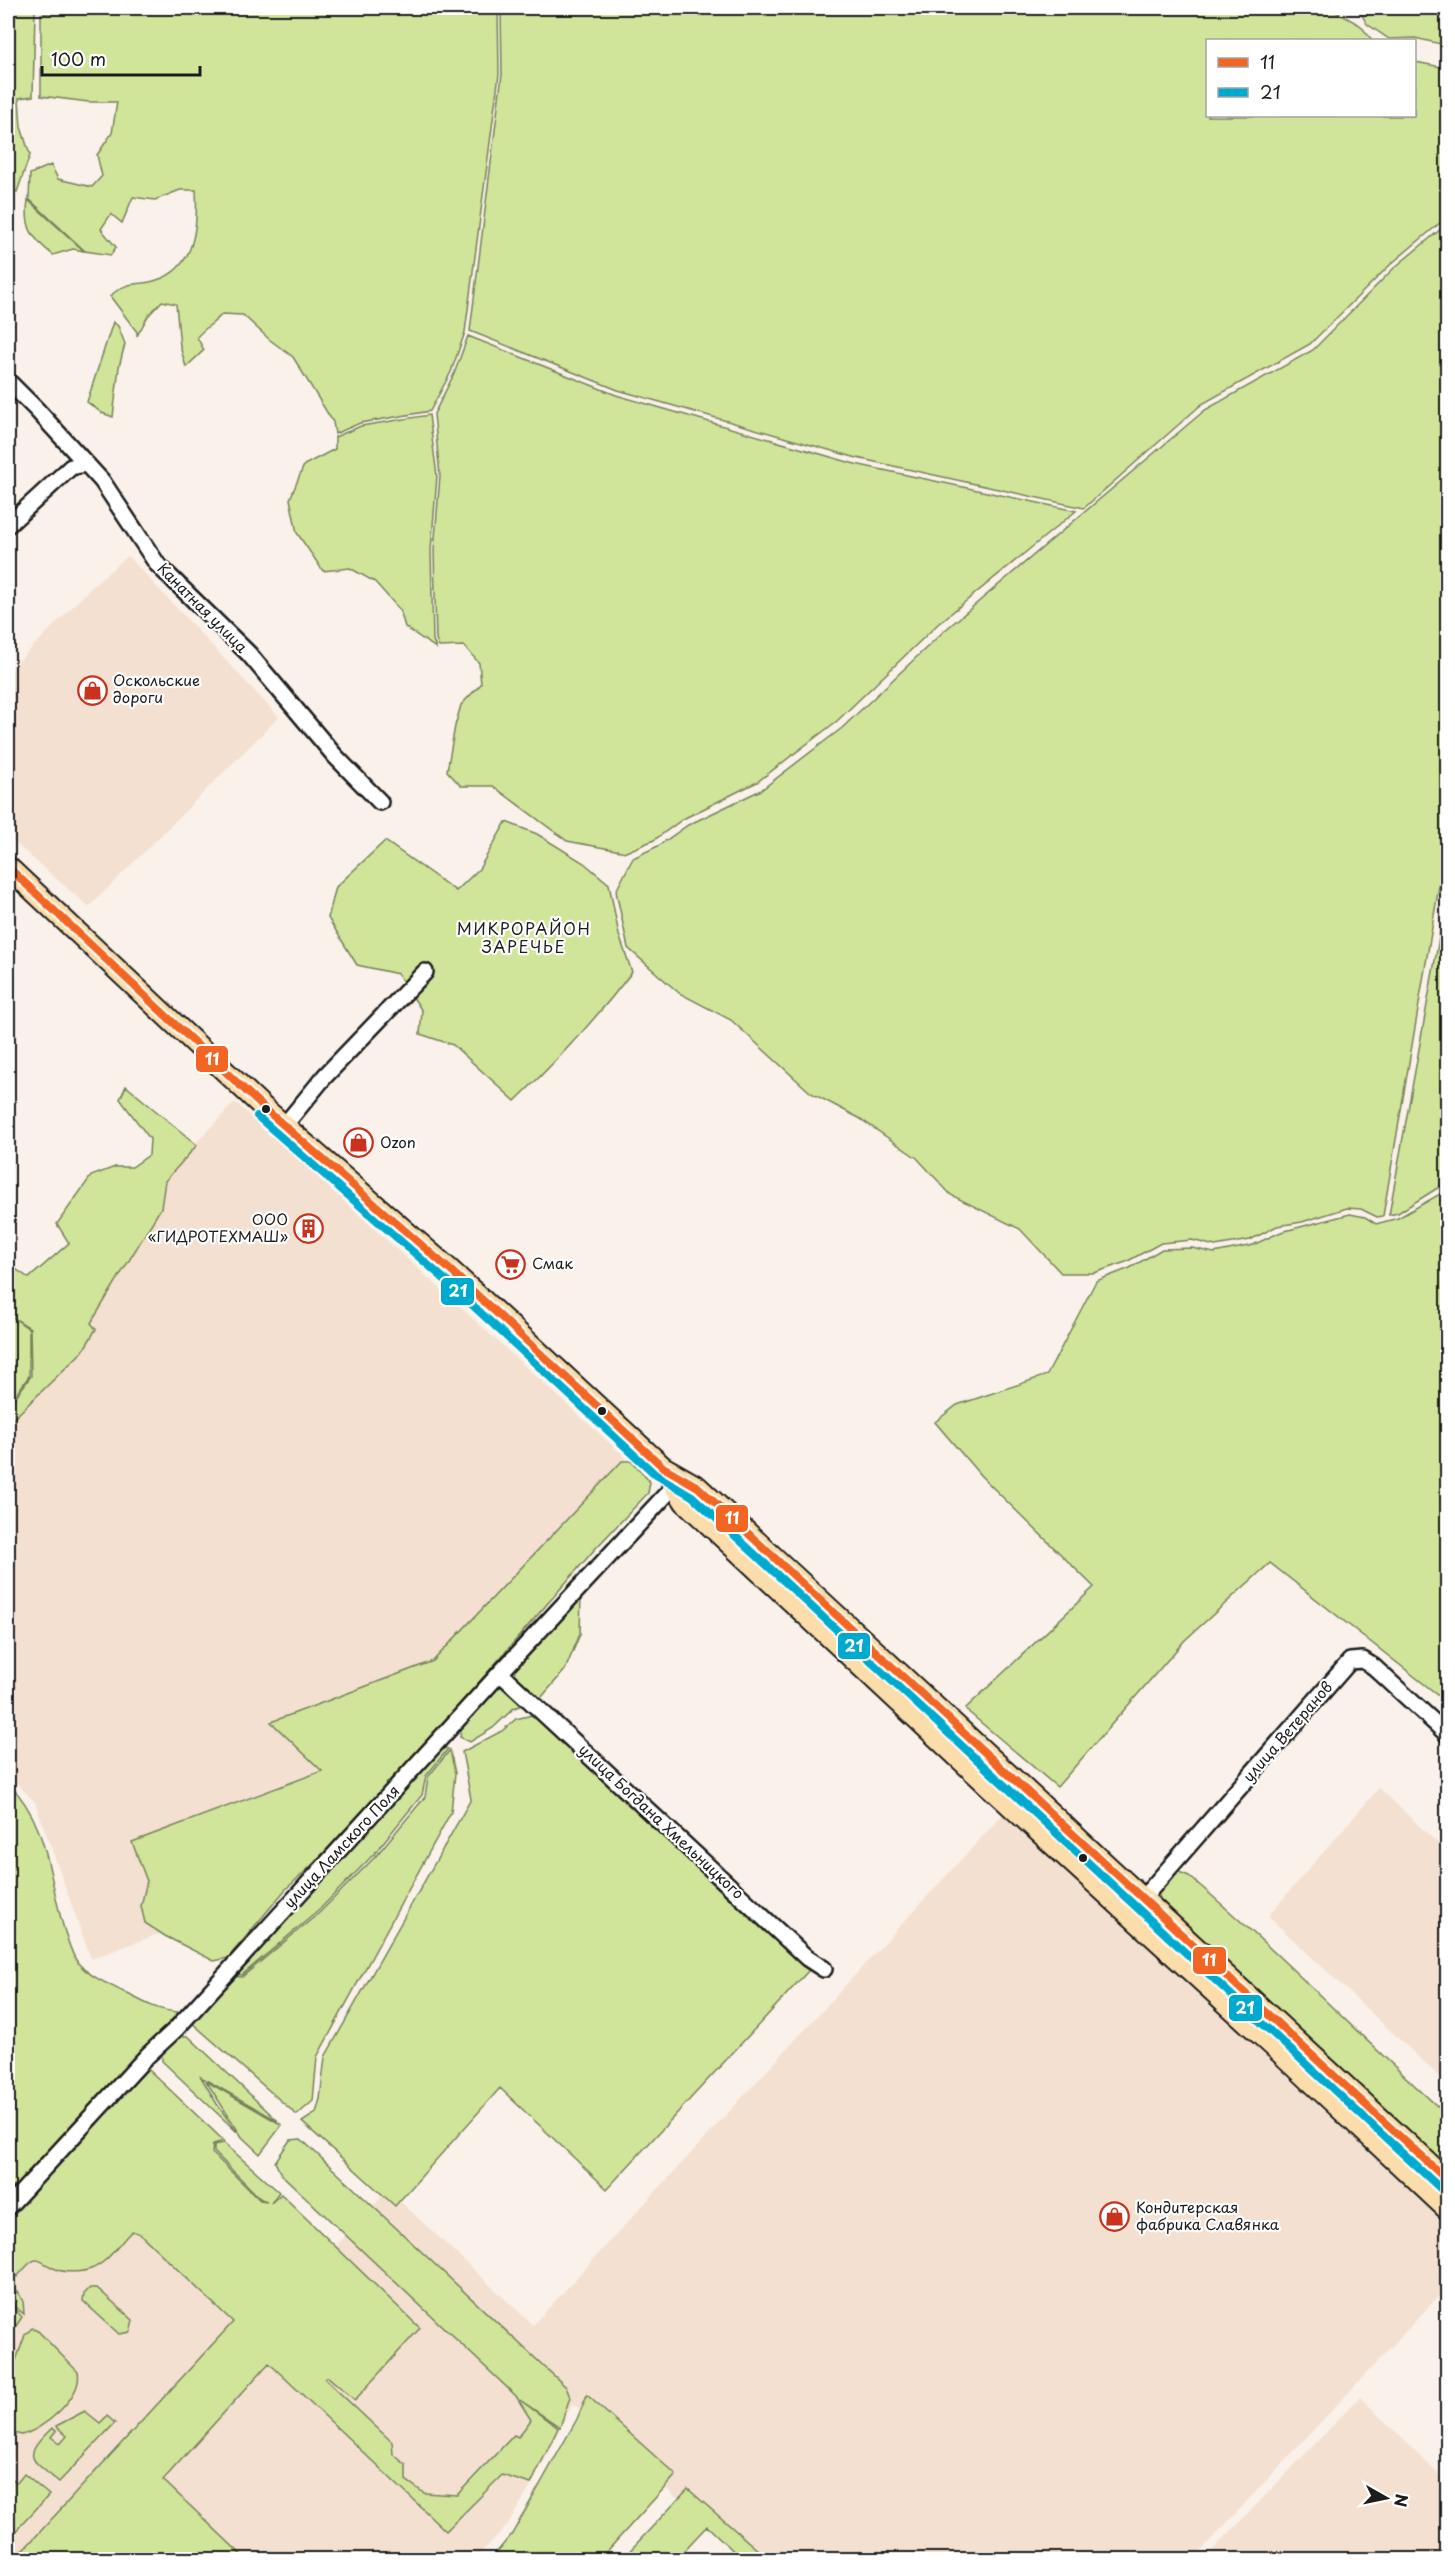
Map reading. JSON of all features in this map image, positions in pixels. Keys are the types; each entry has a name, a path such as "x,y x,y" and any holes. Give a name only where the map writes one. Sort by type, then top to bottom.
{"main road":[{"path":"8,867 172,1024 284,1126 449,1269 663,1467 698,1487 1448,2181"},
{"path":"663,1467 685,1502 995,1792 1285,2056 1448,2210"},
{"path":"995,1792 1010,1775"},
{"path":"1125,1911 1141,1897"}],"street":[{"name":"Канатная улица","path":"8,381 102,481 157,564 249,654 335,756 380,802"},
{"path":"8,525 71,467 85,464"},
{"path":"284,1126 325,1076 424,972"},
{"name":"улица Ламского Поля","path":"8,2207 148,2055 176,2029 500,1673 675,1485"},
{"name":"улица Ветеранов","path":"1141,1897 1350,1661 1363,1660 1374,1667 1448,1736"},
{"name":"улица Богдана Хмельницкого","path":"500,1673 807,1958 824,1970"}],"shaded area":[{"path":"128,556 279,717 89,907 8,837 8,672 99,580"},
{"path":"235,1102 627,1459 430,1669 164,1932 91,1959 35,1802 8,1774 8,1415 164,1176"},
{"path":"1379,1788 1447,1852 1447,2084 1268,1916"},
{"path":"1005,1812 1447,2225 1447,2287 1193,2559 743,2559 573,2403 531,2486 508,2524 475,2559 46,2560 388,2190 533,2325"},
{"path":"139,2086 316,2256 43,2559 8,2559 8,2221"},
{"path":"1360,2397 1447,2483 1447,2559 1204,2559"}],"green space":[{"path":"8,8 55,8 35,11 33,96 19,98 21,127 30,155 17,192 8,184"},
{"path":"85,8 498,8 499,74 465,332 451,372 430,411 360,423 335,434 333,422 293,357 243,315 222,314 203,331 197,337 204,350 186,367 180,346 176,304 162,301 148,316 137,336 137,332 110,296 122,287 157,280 180,266 192,243 195,230 196,190 180,190 155,200 133,197 122,223 111,214 101,229 116,247 111,255 85,251 29,199 30,174 51,165 58,179 92,187 102,176 97,155 112,133 117,102 89,102 41,96 41,14"},
{"path":"501,8 1329,8 1360,25 1371,39 1206,39 1206,117 1416,117 1416,62 1447,68 1447,217 1391,264 1310,344 1202,404 1084,508 857,458 618,390 470,331 502,74"},
{"path":"1358,8 1447,8 1447,43 1445,45 1415,38 1389,39 1367,24"},
{"path":"28,200 84,251 73,249 53,255 46,249 31,232 27,218"},
{"path":"1447,224 1447,839 1383,1216 1377,1217 1361,1209 1347,1208 1302,1222 1277,1226 1250,1240 1215,1246 1192,1240 1161,1243 1126,1262 1094,1273 1061,1273 1020,1229 951,1195 917,1158 859,1118 811,1093 731,1020 679,993 628,948 616,891 633,858 658,846 688,825 761,790 842,728 944,631 1205,410 1313,350 1394,268"},
{"path":"113,322 118,326 125,344 119,367 113,417 102,413 87,402"},
{"path":"468,336 616,395 855,464 1076,511 938,624 837,721 757,782 683,819 654,840 626,852 567,841 493,786 461,786 447,771 461,705 481,684 479,663 464,646 439,647 436,640 434,550 440,476 434,414 454,374"},
{"path":"429,415 437,476 431,550 433,640 436,648 405,627 400,610 375,582 350,568 323,571 297,533 290,499 304,465 335,449 335,437 361,426"},
{"path":"506,822 537,834 584,863 609,884 619,935 632,972 576,1039 515,1101 453,1045 420,1034 422,1011 398,974 357,965 328,918 336,887 385,841 456,891 479,869"},
{"path":"1447,894 1447,1182 1398,1213 1389,1215"},
{"path":"126,1086 197,1145 165,1181 161,1208 91,1323 96,1329 83,1351 8,1424 8,1407 31,1376 30,1328 9,1315 8,1311 8,1264 29,1278 69,1243 57,1224 91,1176 115,1167 132,1167 149,1155 150,1139 120,1099"},
{"path":"1447,1190 1447,1702 1270,1563 1185,1640 1057,1787 965,1709 1094,1587 980,1475 935,1422 957,1405 1047,1375 1096,1281 1130,1268 1162,1249 1192,1248 1214,1253 1253,1245 1281,1232 1350,1214 1365,1217 1376,1224 1398,1218"},
{"path":"8,1314 29,1329 29,1376 8,1406"},
{"path":"622,1461 631,1461 650,1482 648,1493 595,1549 434,1734 313,1864 285,1890 228,1958 214,1961 145,1923 141,1906 147,1881 132,1842 322,1771 271,1722 433,1661"},
{"path":"688,1490 983,1763 980,1765 687,1494"},
{"path":"581,1593 580,1634 565,1670 540,1699 514,1708 493,1728 470,1742 460,1737 461,1725"},
{"path":"536,1714 810,1969 607,2189 500,2088 395,2206 302,2122 316,2113 325,2057 471,1799 462,1752 502,1731 516,1719"},
{"path":"440,1746 448,1749 426,1776 422,1795 373,1855 318,1911 242,1975 232,1974"},
{"path":"450,1750 455,1773 451,1812 317,2057 313,2101 297,2115 191,2022 231,1976 242,1977 319,1913 375,1857 425,1797 428,1777"},
{"path":"8,1783 22,1799 40,1833 64,1929 78,1963 100,1980 144,2002 164,2010 179,2012 8,2199"},
{"path":"1022,1797 1113,1884 1112,1886 1020,1804 1019,1799"},
{"path":"1179,1872 1189,1876 1255,1934 1447,2115 1447,2171 1161,1900 1158,1894 1163,1883 1168,1877"},
{"path":"178,2036 188,2036 278,2121 201,2077 237,2132 162,2061 162,2053"},
{"path":"149,2070 224,2141 213,2144 212,2153 260,2200 267,2201 261,2199 214,2152 214,2145 224,2143 279,2192 271,2203 281,2194 420,2328 355,2400 328,2377 325,2379 392,2442 393,2454 406,2465 406,2480 424,2493 457,2495 514,2435 518,2437 531,2420 516,2396 281,2174 275,2162 290,2140 301,2139 566,2387 570,2397 560,2427 520,2400 558,2428 531,2484 502,2475 446,2531 269,2363 163,2480 246,2559 15,2559 233,2322 140,2234 132,2231 103,2262 88,2270 61,2271 37,2260 29,2264 17,2277 8,2267 8,2216 142,2071"},
{"path":"206,2081 282,2125 260,2154 242,2137"},
{"path":"90,2288 97,2288 133,2320 130,2332 119,2334 83,2301 84,2294"},
{"path":"17,2291 23,2301 24,2314 13,2305 17,2301 13,2296"},
{"path":"12,2306 22,2317 16,2326 8,2318 8,2312"},
{"path":"32,2328 36,2329 78,2372 78,2382 68,2402 60,2411 40,2427 21,2435 8,2431 8,2383 25,2335"},
{"path":"587,2395 676,2475 600,2559 491,2559 512,2534 577,2419"},
{"path":"85,2411 100,2423 107,2416 115,2423 59,2482 41,2468 33,2457 33,2452 52,2428 56,2431 51,2437 60,2444 67,2436 56,2426"},
{"path":"24,2474 49,2495 12,2535 8,2531 8,2475 17,2483"},
{"path":"688,2489 768,2559 742,2559 707,2526 676,2559 622,2559"}],"transit line":[{"name":"11","path":"8,867 264,1108 449,1269 663,1467 698,1487 1448,2181"},
{"name":"21","path":"257,1116 442,1277 656,1475 692,1496 1441,2189"}],"place":[{"name":"Оскольские дороги","path":"92,690"},
{"name":"Ozon","path":"359,1143"},
{"name":"ООО «ГИДРОТЕХМАШ»","path":"309,1229"},
{"name":"Смак","path":"511,1264"},
{"name":"Кондитерская фабрика Славянка","path":"1115,2217"}],"district":[{"name":"МИКРОРАЙОН ЗАРЕЧЬЕ","path":"524,938"}]}
